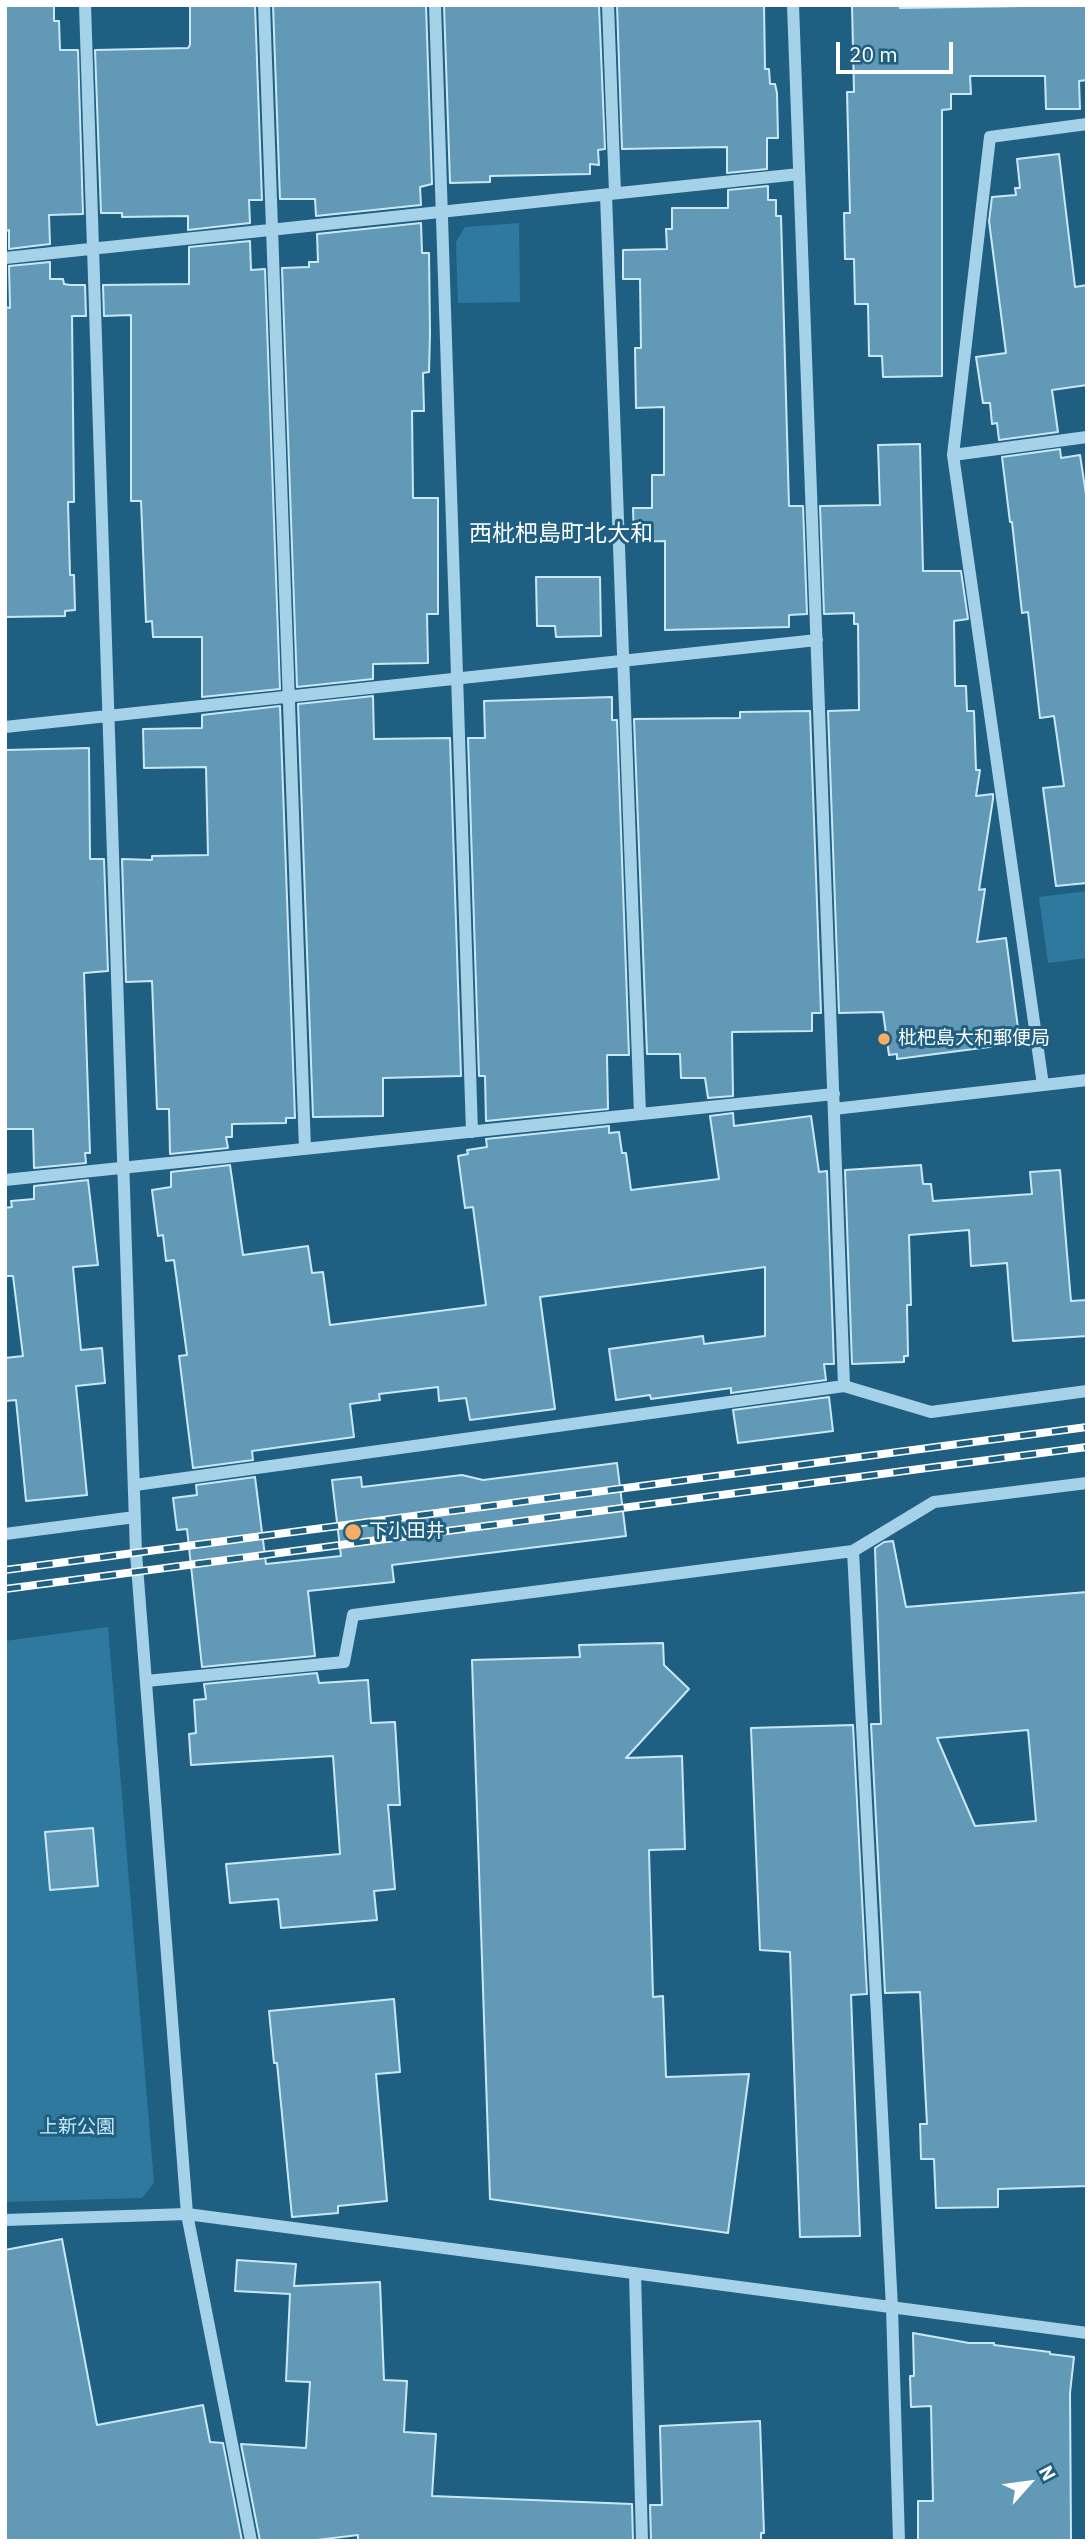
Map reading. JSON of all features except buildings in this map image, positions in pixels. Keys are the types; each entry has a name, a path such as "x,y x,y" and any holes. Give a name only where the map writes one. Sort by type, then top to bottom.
{"street":[{"path":"85,5 135,1517 187,2214 251,2541"},
{"path":"264,5 304,1149"},
{"path":"435,5 472,1132"},
{"path":"608,5 610,194 623,661 640,1114"},
{"path":"793,5 844,1386"},
{"path":"1043,1085 953,455 990,137 1087,124"},
{"path":"5,258 799,174"},
{"path":"953,455 1087,437"},
{"path":"5,727 817,640"},
{"path":"834,1109 1087,1080"},
{"path":"5,1180 834,1094"},
{"path":"135,1485 844,1386 931,1412 1087,1391"},
{"path":"146,1681 344,1662 353,1615 853,1551 934,1502 1087,1483"},
{"path":"5,1534 135,1517"},
{"path":"853,1551 892,2308 899,2541"},
{"path":"5,2220 187,2214 1087,2333"},
{"path":"635,2273 642,2541"}],"green space":[{"path":"519,223 520,302 458,303 456,242 465,227"},
{"path":"1087,891 1087,958 1048,963 1039,897"},
{"name":"上新公園","path":"108,1627 154,2183 142,2198 5,2202 5,1641"}],"railway":[{"path":"5,1570 1087,1427"},
{"path":"5,1589 1087,1447"}],"place":[{"name":"枇杷島大和郵便局","path":"884,1039"},
{"name":"下小田井","path":"353,1532"}],"district":[{"name":"西枇杷島町北大和","path":"561,534"}]}
